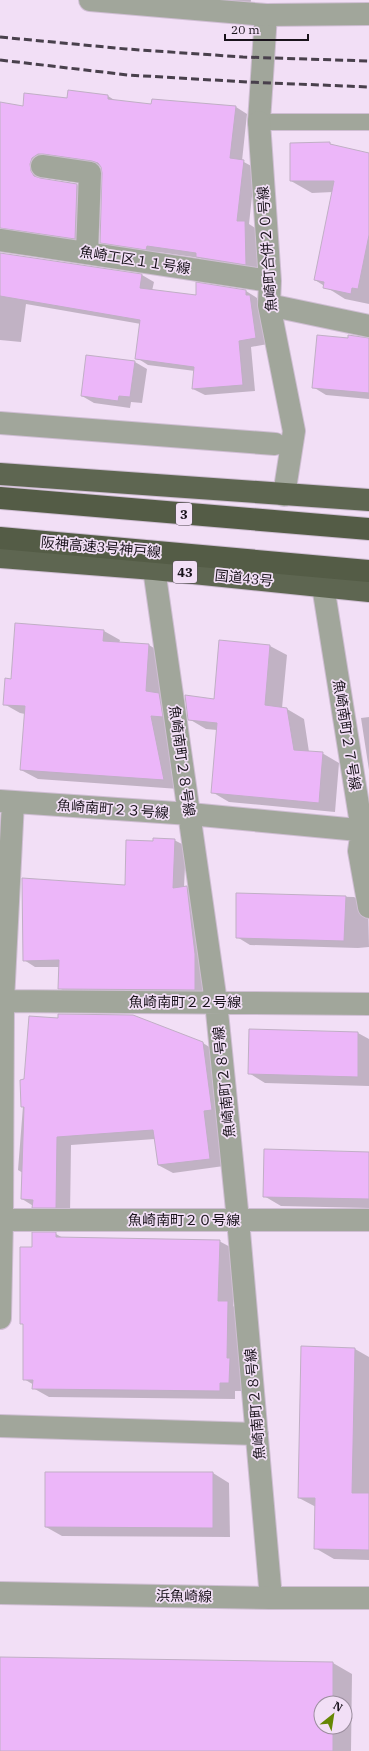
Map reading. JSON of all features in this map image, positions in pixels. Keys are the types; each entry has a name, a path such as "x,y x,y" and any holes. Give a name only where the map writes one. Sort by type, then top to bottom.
{"highway":[{"path":"0,474 369,500"},
{"name":"3","path":"0,498 369,529"},
{"name":"阪神高速3号神戸線","path":"0,538 369,571"},
{"name":"国道43号","path":"0,557 154,569 369,591"}],"street":[{"path":"90,0 369,14"},
{"name":"魚崎町合併２０号線","path":"267,8 259,122 270,281 270,305 294,431 284,495"},
{"path":"42,166 90,173 86,252"},
{"name":"魚崎工区１１号線","path":"0,240 270,281"},
{"path":"270,305 369,326"},
{"path":"0,423 275,444"},
{"name":"魚崎南町２８号線","path":"154,569 216,1002 238,1220 271,1598"},
{"name":"魚崎南町２７号線","path":"323,586 365,830 359,851 369,907"},
{"path":"0,1318 1,1001 6,801"},
{"name":"魚崎南町２３号線","path":"6,801 190,814 365,830"},
{"name":"魚崎南町２２号線","path":"1,1001 369,1004"},
{"name":"魚崎南町２０号線","path":"1,1220 369,1220"},
{"path":"0,1426 257,1434"},
{"name":"浜魚崎線","path":"0,1593 271,1598 369,1598"}],"lane":[{"path":"259,122 369,122"}],"building":[{"path":"68,90 108,95 108,99 151,104 152,99 236,106 230,158 244,160 237,221 245,221 246,265 196,257 196,253 147,246 146,250 100,243 102,173 101,167 98,163 92,161 38,154 32,158 30,164 31,171 34,176 77,184 75,239 0,228 0,102 23,106 24,93 67,98"},
{"path":"330,142 330,144 369,153 369,235 358,289 352,288 351,294 323,288 324,282 314,280 334,181 290,181 290,143"},
{"path":"0,253 142,274 140,288 196,295 196,282 246,290 246,295 250,295 256,338 239,341 243,385 192,389 194,367 135,359 140,320 0,296"},
{"path":"317,335 348,338 348,335 369,338 369,393 312,388"},
{"path":"86,355 135,361 130,397 119,396 118,401 81,396"},
{"path":"15,623 104,630 103,641 149,644 146,691 159,693 163,717 151,716 164,780 20,770 25,706 3,705 5,678 11,679"},
{"path":"219,640 270,645 265,705 287,708 294,750 323,752 319,803 211,793 217,723 188,720 185,695 214,699"},
{"path":"153,838 175,839 173,888 187,886 195,954 195,990 58,989 59,960 23,961 22,878 125,885 126,840 153,841"},
{"path":"236,893 346,896 344,941 236,938"},
{"path":"58,1014 133,1015 203,1042 212,1110 204,1111 210,1159 158,1165 153,1130 57,1137 56,1208 32,1208 33,1200 21,1199 24,1107 21,1107 20,1080 24,1079 29,1016 58,1018"},
{"path":"249,1029 358,1032 358,1077 248,1074"},
{"path":"264,1149 369,1152 369,1199 263,1197"},
{"path":"32,1232 56,1232 56,1237 220,1240 218,1301 228,1301 227,1358 230,1358 229,1383 220,1383 220,1391 32,1389 33,1380 23,1380 23,1324 20,1324 20,1247 32,1247"},
{"path":"301,1346 355,1348 352,1493 369,1493 369,1550 314,1549 315,1498 298,1498"},
{"path":"45,1472 213,1472 213,1528 45,1527"},
{"path":"0,1657 333,1662 333,1695 313,1695 313,1735 333,1735 333,1751 0,1751"}],"railway":[{"path":"0,37 126,49 243,57 369,61"},
{"path":"0,60 128,75 369,87"}]}
